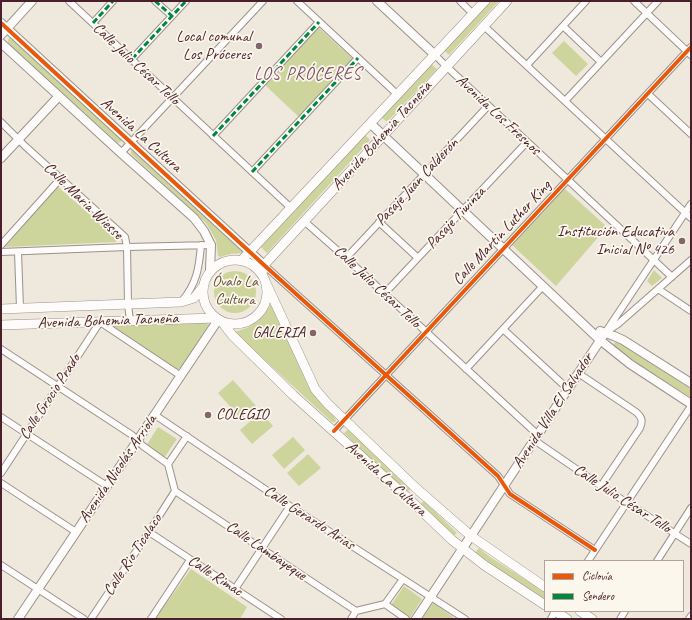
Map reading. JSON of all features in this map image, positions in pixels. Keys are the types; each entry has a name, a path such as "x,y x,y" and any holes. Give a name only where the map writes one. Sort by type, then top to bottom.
{"main road":[{"name":"Avenida Bohemia Tacneña","path":"242,260 485,1"},
{"name":"Avenida Bohemia Tacneña","path":"264,278 264,265 507,1"},
{"path":"234,259 242,260 251,263 258,269 264,278 267,291 266,301 254,318 235,324 219,320 209,312 202,297 202,288 205,278 210,270 217,264 234,259"},
{"name":"Avenida La Cultura","path":"264,278 315,389 327,403 417,489 471,536 544,586"},
{"name":"Avenida Bohemia Tacneña","path":"1,309 181,302 194,298 202,288"},
{"name":"Avenida Bohemia Tacneña","path":"1,325 219,320"},
{"name":"Avenida La Cultura","path":"219,320 232,335 293,395 462,548 484,565 544,604"},
{"path":"408,498 417,489"},
{"path":"556,612 567,619"},
{"path":"582,612 592,619"}],"street":[{"path":"3,29 32,1"},
{"name":"Calle Julio César Tello","path":"69,1 291,208"},
{"path":"93,23 113,1"},
{"path":"155,1 172,16"},
{"path":"132,60 186,1"},
{"path":"121,153 262,1"},
{"path":"297,1 398,95"},
{"name":"Avenida Los Fresnos","path":"377,1 672,277"},
{"path":"460,1 473,14"},
{"path":"527,65 586,1"},
{"path":"634,1 690,51"},
{"path":"565,100 658,1"},
{"path":"214,136 319,22"},
{"path":"484,26 691,218"},
{"path":"563,26 601,62"},
{"name":"Avenida La Cultura","path":"3,29 131,143 264,265"},
{"name":"Avenida La Cultura","path":"1,43 194,218 204,231 211,245"},
{"name":"Calle Martin Luther King","path":"334,431 648,94 690,51"},
{"path":"252,172 358,58"},
{"path":"648,94 691,134"},
{"path":"1,158 59,96"},
{"name":"Pasaje Juan Calderón","path":"346,258 488,106"},
{"name":"Calle Maria Wiesse","path":"1,122 125,237 127,247 128,304 130,321"},
{"path":"371,124 382,136 587,327 602,336 630,364 691,405 589,560"},
{"name":"Pasaje Tiwinza","path":"384,294 527,142"},
{"path":"1,245 60,178"},
{"name":"Avenida Villa El Salvador","path":"416,619 535,437 691,204"},
{"name":"Calle Julio César Tello","path":"304,221 466,369 535,437 601,486 691,544"},
{"path":"379,222 418,258"},
{"path":"181,302 188,294 195,280 199,268 201,245"},
{"path":"1,252 211,245 210,270"},
{"path":"18,252 20,308"},
{"path":"602,336 618,324 691,260"},
{"path":"264,265 498,476 510,494 595,550"},
{"path":"466,369 543,286"},
{"path":"658,289 691,311"},
{"name":"Avenida Nicolás Arriola","path":"18,619 219,320"},
{"path":"100,322 181,376"},
{"name":"Calle Grocio Prado","path":"1,473 100,322"},
{"path":"503,329 568,389"},
{"path":"602,336 614,336 628,343 691,383"},
{"path":"1,349 132,435 143,446 168,464 175,491"},
{"path":"578,373 636,412 642,419 643,423 601,486"},
{"name":"Calle Gerardo Arias","path":"155,415 290,506 462,618"},
{"path":"1,417 107,486"},
{"path":"168,464 187,436"},
{"path":"1,483 76,532"},
{"name":"Calle Rio Ticalaco","path":"91,619 175,491"},
{"name":"Calle Lambayeque","path":"175,491 356,611"},
{"path":"235,589 290,506"},
{"path":"658,560 691,508"},
{"name":"Calle Rimac","path":"149,532 281,619"},
{"path":"151,619 190,560"},
{"path":"1,565 84,619"},
{"path":"351,619 356,611 385,604 402,579"},
{"path":"385,604 406,619"}],"green space":[{"path":"490,1 499,1 449,55 444,50"},
{"path":"318,27 354,60 300,118 265,85"},
{"path":"9,38 12,38 122,139 122,141 118,143 8,43"},
{"path":"564,41 588,64 576,76 552,53"},
{"path":"431,64 437,69 387,122 381,117"},
{"path":"365,135 370,140 267,253 261,247"},
{"path":"131,150 134,150 243,250 244,253 230,254 220,257 218,256 216,240 206,223 131,154"},
{"path":"57,186 117,238 116,242 5,247"},
{"path":"564,188 607,227 556,286 512,245"},
{"path":"654,270 662,278 652,286 647,281"},
{"name":"Óvalo La Cultura","path":"231,271 239,271 250,277 256,288 256,296 250,307 239,313 231,313 220,307 214,296 214,288 220,277"},
{"path":"271,304 310,390 335,417 335,422 332,422 234,332 252,326 260,320"},
{"path":"203,322 209,324 182,367 177,370 111,328 111,324"},
{"path":"618,341 691,389 691,398 641,366 614,346 614,343"},
{"path":"233,380 256,406 241,419 218,393"},
{"path":"261,412 273,426 252,444 240,430"},
{"path":"158,427 177,439 164,458 146,446"},
{"path":"349,429 411,488 406,493 344,433"},
{"path":"293,437 305,450 284,469 272,455"},
{"path":"308,454 321,468 299,486 287,473"},
{"path":"424,501 457,533 453,537 419,505"},
{"path":"479,548 490,557 544,591 544,601 474,554"},
{"path":"191,569 247,607 240,619 155,619"},
{"path":"404,586 422,599 410,618 391,605"},
{"path":"433,603 453,617 451,619 422,619"}],"marked path":[{"path":"93,23 113,1"},
{"path":"155,1 172,16"},
{"path":"132,59 186,1"},
{"path":"213,136 319,22"},
{"path":"252,172 358,58"}],"cycle path":[{"path":"1,23 264,265 498,476 510,494 595,550"},
{"path":"334,431 691,47"}],"place":[{"name":"Local comunal Los Próceres","path":"259,46"},
{"name":"Institución Educativa Inicial Nº 426","path":"682,241"},
{"name":"GALERIA","path":"313,333"},
{"name":"COLEGIO","path":"208,415"}],"district":[{"name":"LOS PRÓCERES","path":"308,75"}]}
